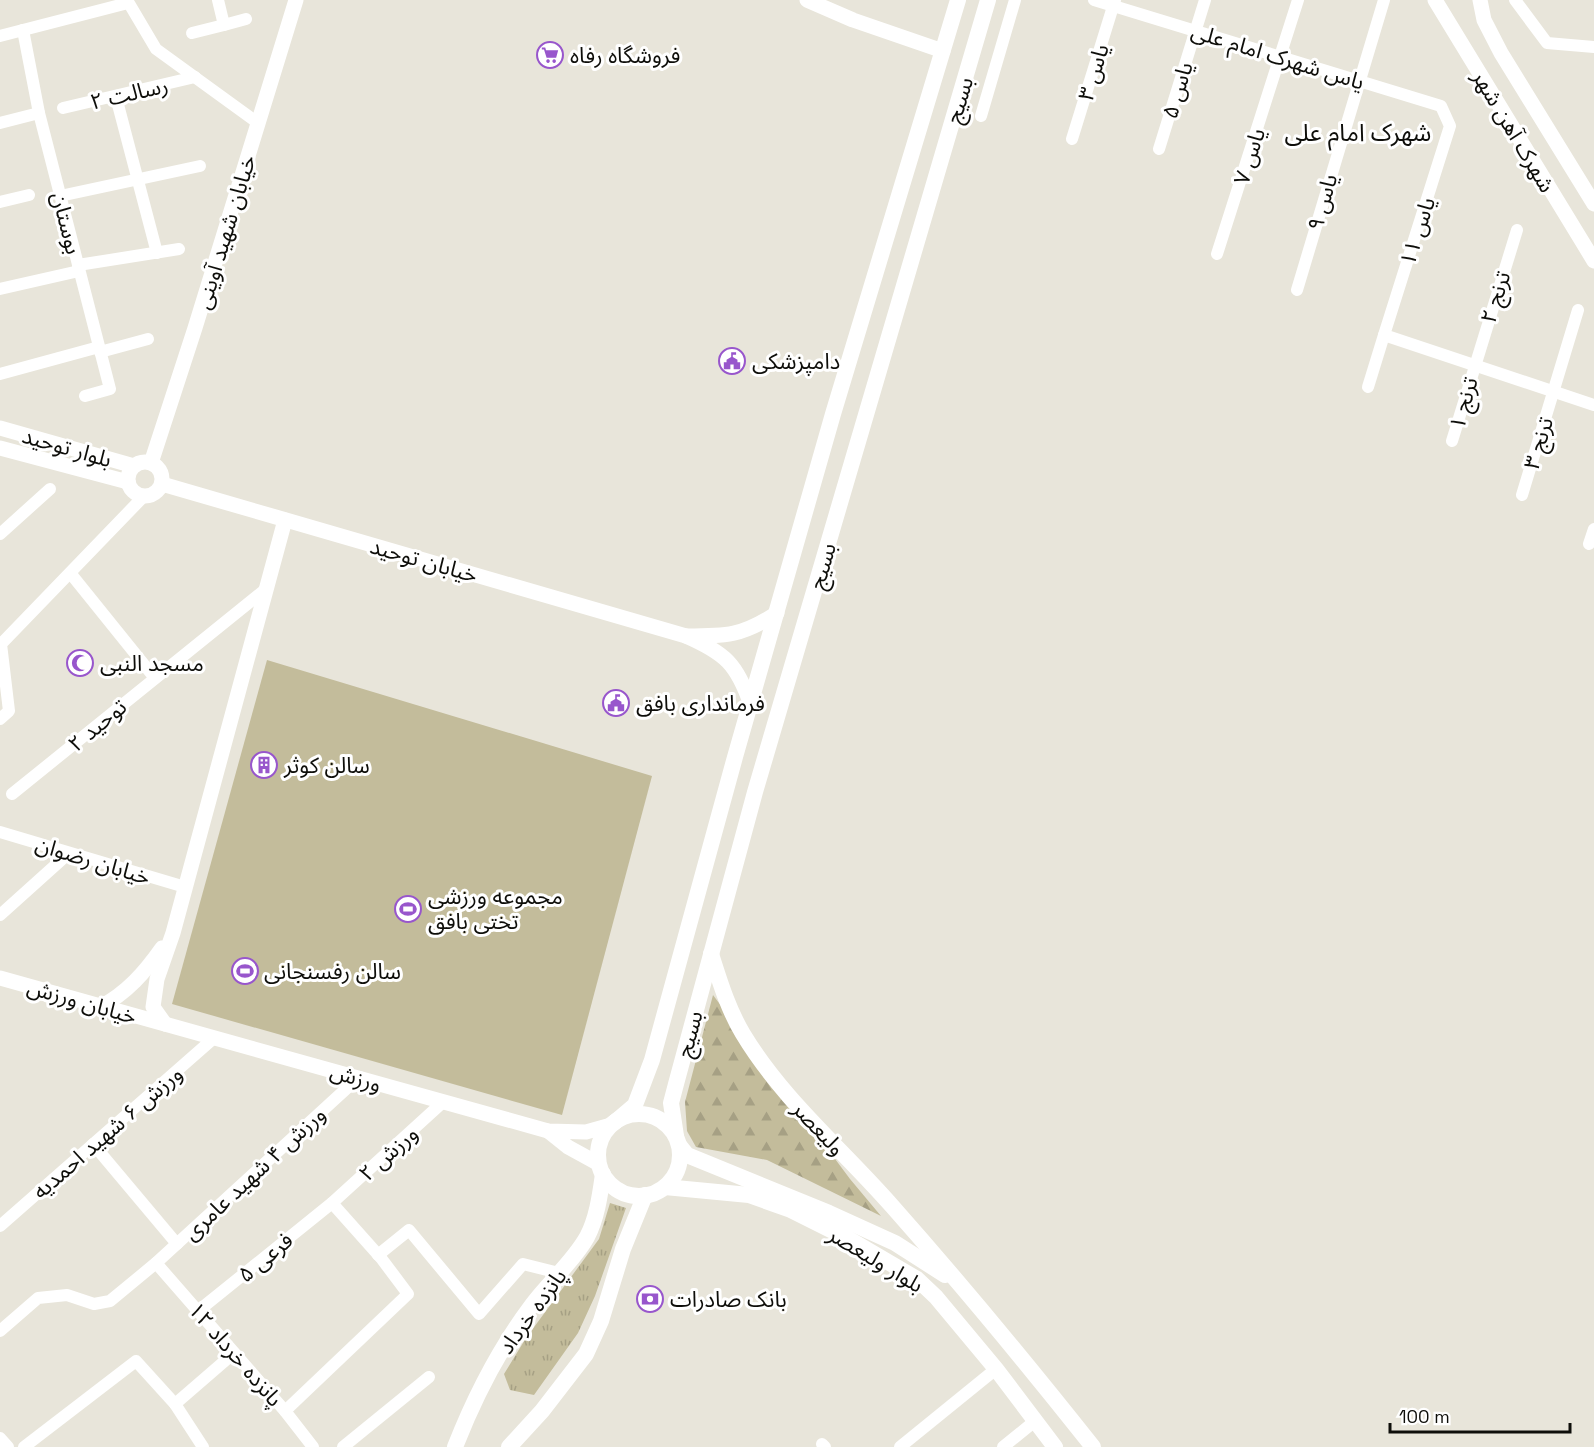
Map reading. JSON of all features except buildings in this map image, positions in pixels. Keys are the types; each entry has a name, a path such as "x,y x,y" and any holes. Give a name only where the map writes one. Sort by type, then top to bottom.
{"main road":[{"name":"بسیج","path":"613,1124 635,1105 644,1086 833,414 958,0"},
{"name":"بسیج","path":"677,1140 671,1103 736,861 988,0"},
{"path":"728,785 734,794 744,796 755,792"},
{"path":"711,852 721,849 731,850 736,861"},
{"name":"ولیعصر","path":"711,954 723,994 743,1034 780,1086 890,1203 1093,1447"},
{"path":"631,1115 649,1115 664,1122 677,1140 678,1168 665,1187 645,1196 621,1191 601,1169 600,1143 613,1124 631,1115"},
{"name":"ولیعصر","path":"677,1140 687,1155 829,1213 894,1243 958,1283"},
{"name":"پانزده خرداد","path":"455,1447 488,1372 532,1305 587,1237 598,1204 601,1169"},
{"name":"بلوار ولیعصر","path":"665,1187 749,1195 791,1210 847,1238 917,1279 936,1297 996,1369 1055,1447"},
{"path":"509,1447 543,1411 586,1354 601,1321 623,1249 645,1196"}],"street":[{"path":"218,0 224,25"},
{"name":"خیابان شهید آوینی","path":"151,463 296,0"},
{"path":"807,0 853,20 944,51"},
{"path":"981,116 1015,0"},
{"name":"یاس شهرک امام علی","path":"1094,0 1114,3 1195,31 1441,106 1450,126"},
{"name":"یاس ۵","path":"1159,149 1205,0"},
{"name":"یاس ۷","path":"1217,254 1298,0"},
{"name":"یاس ۹","path":"1297,290 1384,0"},
{"name":"شهرک آهن شهر","path":"1435,0 1594,261"},
{"name":"شهرک آهن شهر","path":"1480,0 1485,20 1501,53 1591,192"},
{"path":"1515,0 1546,43 1594,47"},
{"path":"0,36 127,1 156,49 258,123"},
{"name":"یاس ۳","path":"1072,139 1114,3"},
{"path":"192,33 246,19"},
{"name":"بوستان","path":"23,30 39,113 110,389 85,396"},
{"name":"رسالت ۲","path":"63,108 195,77"},
{"path":"116,97 158,253"},
{"path":"0,123 39,113"},
{"name":"یاس ۱۱","path":"1368,387 1450,126"},
{"path":"60,196 200,166"},
{"path":"0,202 29,195"},
{"name":"ترنج ۲","path":"1473,365 1517,230"},
{"path":"0,289 79,268 179,249"},
{"name":"ترنج ۳","path":"1522,495 1578,310"},
{"path":"1384,335 1594,405"},
{"path":"0,374 148,339"},
{"name":"ترنج ۱","path":"1452,441 1473,365"},
{"name":"بلوار توحید","path":"0,428 134,466"},
{"name":"بلوار توحید","path":"0,448 128,482"},
{"path":"96,473 102,469 104,457"},
{"path":"0,719 9,711 0,643 144,496 155,493 162,484 162,475 158,467 142,462 134,466 129,473 128,482 134,492 144,496"},
{"name":"خیابان توحید","path":"162,484 686,636"},
{"path":"0,534 50,489"},
{"path":"165,1024 153,1007 157,979 173,933 285,520"},
{"path":"1589,544 1594,528"},
{"path":"70,574 154,677"},
{"name":"توحید ۲","path":"12,794 46,769 154,677 266,589"},
{"path":"686,636 735,634 758,625 777,613"},
{"path":"686,636 712,648 727,660 742,678 751,705"},
{"name":"خیابان رضوان","path":"0,832 185,887"},
{"path":"0,915 69,853"},
{"path":"100,1007 118,997 143,974 173,933"},
{"name":"خیابان ورزش","path":"0,978 165,1024"},
{"name":"ورزش","path":"165,1024 548,1131 586,1132 613,1124"},
{"name":"ورزش ۶ شهید احمدیه","path":"0,1227 214,1038"},
{"name":"ورزش ۴ شهید عامری","path":"0,1331 38,1298 67,1295 94,1304 110,1301 156,1263 358,1078"},
{"name":"ورزش ۲","path":"332,1203 443,1102"},
{"name":"ورزش","path":"548,1131 568,1148 601,1169"},
{"name":"ورزش ۴ شهید عامری","path":"93,1144 177,1244"},
{"path":"285,1411 408,1294 378,1255 332,1203"},
{"name":"فرعی ۵","path":"198,1311 332,1203"},
{"path":"378,1255 409,1230 479,1314 523,1264 559,1273"},
{"name":"پانزده خرداد ۱۲","path":"156,1263 285,1411 313,1447"},
{"path":"175,1404 234,1353"},
{"path":"24,1447 136,1361 175,1404 203,1447"},
{"path":"900,1447 996,1369"},
{"path":"343,1447 429,1377"},
{"path":"1003,1447 1035,1420"},
{"path":"0,1438 8,1447"}],"green space":[{"name":"مجموعه ورزشی تختی بافق","path":"267,660 652,776 562,1115 172,1004"},
{"path":"713,995 850,1179 881,1216 767,1160 696,1147 687,1131 685,1102"},
{"path":"610,1203 626,1208 595,1296 578,1333 534,1395 510,1390 504,1374 526,1338 599,1239"}],"place":[{"name":"فروشگاه رفاه","path":"550,55"},
{"name":"دامپزشکی","path":"732,361"},
{"name":"مسجد النبی","path":"80,663"},
{"name":"فرمانداری بافق","path":"616,703"},
{"name":"سالن کوثر","path":"264,765"},
{"name":"مجموعه ورزشی تختی بافق","path":"408,909"},
{"name":"سالن رفسنجانی","path":"245,971"},
{"name":"بانک صادرات","path":"650,1299"}],"district":[{"name":"شهرک امام علی","path":"1358,133"}]}
